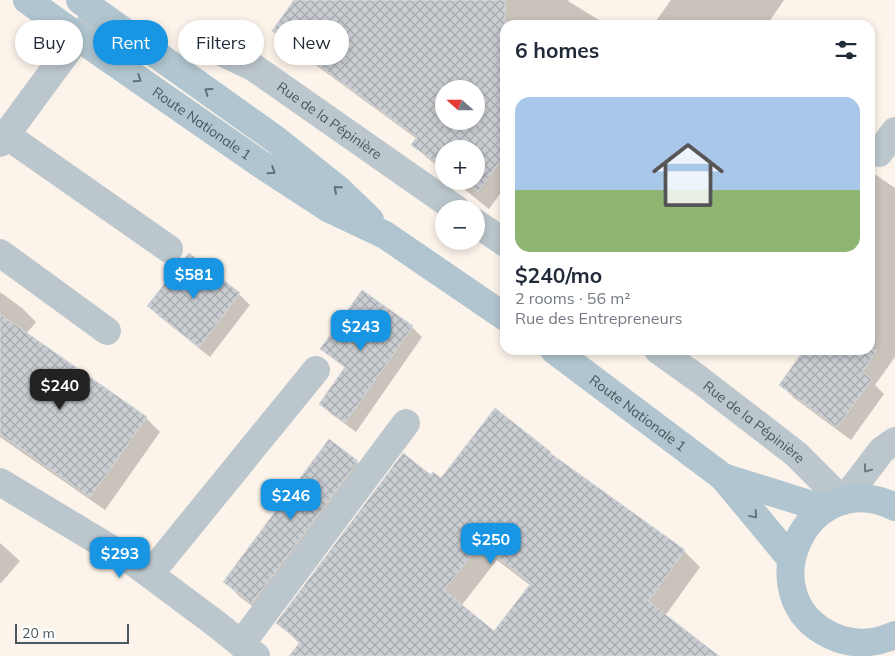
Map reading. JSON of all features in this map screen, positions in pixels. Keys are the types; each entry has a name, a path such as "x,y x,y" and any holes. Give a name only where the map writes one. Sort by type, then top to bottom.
{"main road":[{"name":"Route Nationale 1","path":"27,0 83,20 275,139 339,190 385,235"},
{"name":"Route Nationale 1","path":"83,20 262,164 328,208 385,235 500,314"},
{"name":"Route Nationale 1","path":"561,355 723,477 791,559"},
{"name":"Route Nationale 1","path":"723,477 834,505 864,498 884,501 895,507"},
{"path":"834,505 808,522 797,540 791,559 791,580 796,600 807,618 817,627 841,640 861,644 890,641"}],"street":[{"path":"53,65 3,139 169,249"},
{"name":"Rue de la Pépinière","path":"249,65 443,200"},
{"path":"879,154 895,131"},
{"path":"485,229 500,240"},
{"path":"0,253 107,331"},
{"name":"Rue de la Pépinière","path":"665,355 796,454 834,505"},
{"path":"150,574 316,370"},
{"path":"0,482 133,562 248,650 406,423"},
{"path":"834,505 882,450 895,441"}],"shaded area":[{"path":"0,0 895,0 895,656 0,656"}],"building":[{"path":"294,0 505,0 505,20 500,20 500,161 485,182 485,140 435,140 435,162 411,145 417,137 319,65 349,65 349,20 280,20"},
{"path":"189,253 240,293 199,347 147,306"},
{"path":"362,290 413,326 345,423 319,404 345,367 320,349"},
{"path":"0,314 147,417 90,497 0,434"},
{"path":"800,355 874,355 862,372 872,379 837,427 779,385"},
{"path":"495,408 550,453 685,550 648,601 719,656 289,656 300,642 276,623 403,453 431,475 433,472 441,478","holes":["480,544 531,583 494,631 444,590"]},
{"path":"329,439 358,461 252,603 223,582"}]}
